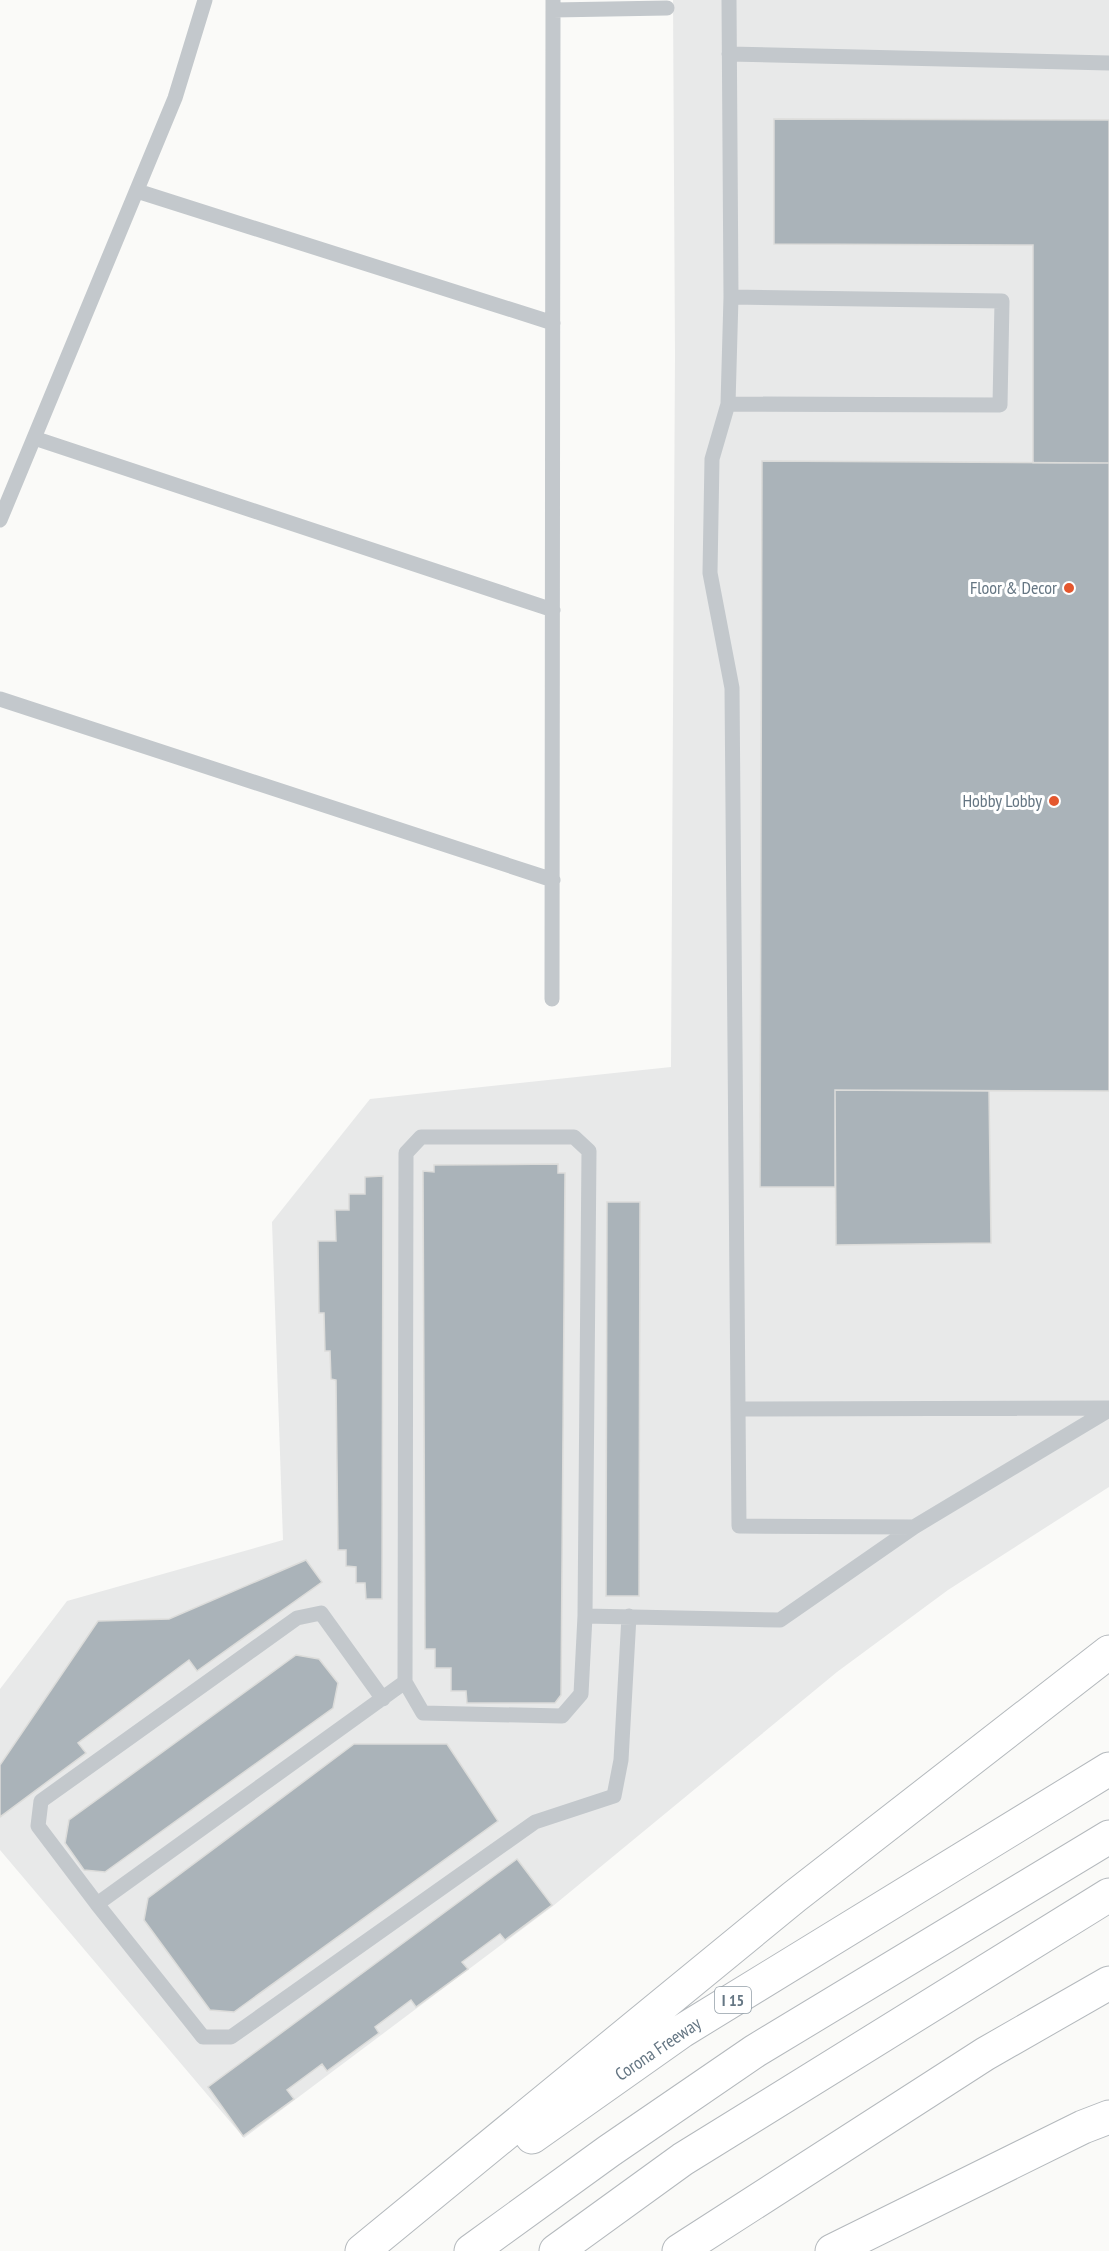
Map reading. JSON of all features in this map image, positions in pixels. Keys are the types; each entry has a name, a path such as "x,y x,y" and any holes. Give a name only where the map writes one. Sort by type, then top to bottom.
{"highway":[{"path":"362,2251 794,1897 1109,1652"},
{"name":"Corona Freeway","path":"371,2251 682,2031 1109,1769"},
{"path":"471,2251 609,2151 755,2051 1109,1837"},
{"path":"556,2251 683,2159 1109,1895"},
{"path":"679,2251 985,2054 1109,1983"},
{"path":"832,2251 1083,2127 1109,2117"}],"lane":[{"path":"0,520 175,98 205,0"},
{"path":"729,0 731,297 728,404 712,459 710,573 732,688 740,1409 739,1526 914,1527"},
{"path":"552,999 553,5 667,8"},
{"path":"729,54 1109,63"},
{"path":"137,191 553,323"},
{"path":"728,404 1000,405 1002,301 731,297"},
{"path":"34,438 553,610"},
{"path":"0,699 553,880"},
{"path":"421,1137 574,1137 590,1151 585,1616 581,1694 562,1716 423,1713 405,1682 406,1154 421,1137"},
{"path":"740,1409 1109,1409"},
{"path":"585,1616 780,1620 914,1527 1109,1409"},
{"path":"382,1698 321,1613 297,1618 42,1802 38,1826 203,2037 231,2037 535,1822 614,1796 621,1760 629,1616"},
{"path":"97,1904 405,1682"}],"shaded area":[{"path":"673,0 1109,0 1109,1487 948,1590 837,1672 553,1906 244,2138 0,1850 0,1689 67,1601 283,1540 272,1222 370,1099 671,1067 675,355"}],"building":[{"path":"774,119 1109,120 1109,463 1033,463 1033,245 774,244"},
{"path":"762,461 1109,463 1109,1091 835,1090 835,1187 760,1187"},
{"path":"835,1090 989,1091 991,1243 836,1245"},
{"path":"558,1164 558,1173 565,1173 561,1695 555,1703 467,1703 466,1691 451,1691 451,1668 435,1668 435,1649 425,1649 423,1171 434,1172 434,1165"},
{"path":"383,1176 382,1599 366,1599 365,1583 356,1583 356,1567 346,1566 346,1550 338,1550 336,1380 331,1379 330,1351 325,1351 324,1313 319,1313 318,1241 336,1241 335,1210 349,1210 349,1194 365,1194 365,1177"},
{"path":"607,1202 640,1202 639,1596 606,1596"},
{"path":"306,1560 322,1582 197,1671 189,1660 78,1743 86,1753 0,1817 0,1765 98,1621 169,1619"},
{"path":"296,1655 319,1659 338,1683 333,1708 105,1872 84,1870 65,1843 69,1820"},
{"path":"354,1744 447,1744 498,1821 234,2012 210,2010 144,1920 148,1898"},
{"path":"517,1859 552,1905 505,1940 500,1934 462,1962 468,1969 416,2007 411,2000 375,2027 379,2033 327,2071 322,2064 287,2090 294,2099 243,2136 208,2087"}],"place":[{"name":"Floor & Decor","path":"1069,588"},
{"name":"Hobby Lobby","path":"1054,801"}]}
